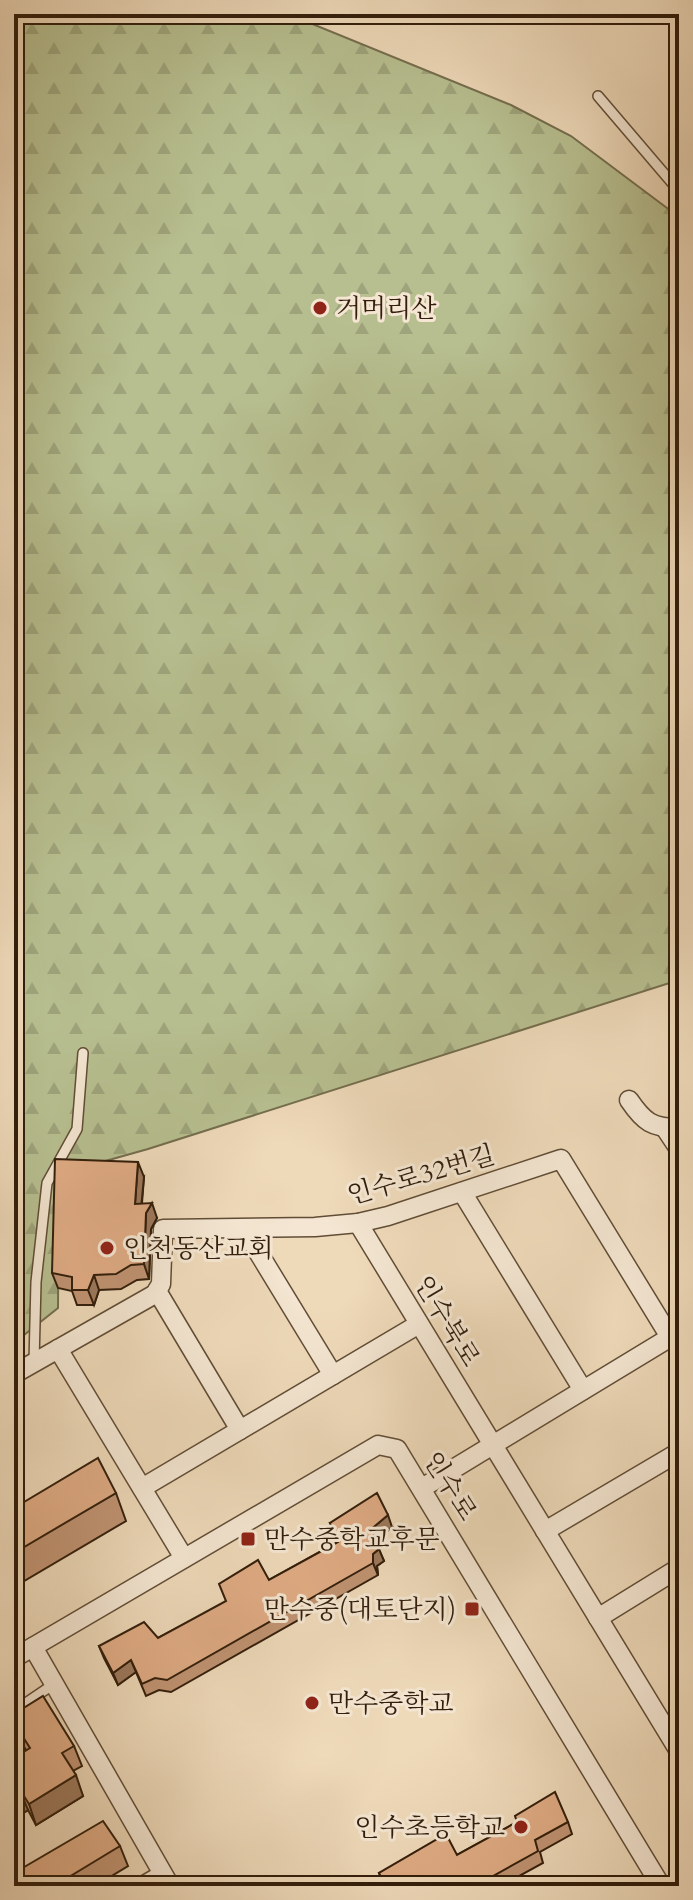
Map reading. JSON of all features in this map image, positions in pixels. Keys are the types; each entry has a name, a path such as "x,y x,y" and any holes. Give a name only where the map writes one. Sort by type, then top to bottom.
{"street":[{"path":"629,1100 639,1115 656,1128 672,1128 679,1149"},
{"name":"인수로32번길","path":"157,1291 161,1284 163,1229 244,1229 358,1223 561,1159 675,1334"},
{"path":"462,1192 583,1390"},
{"name":"인수북로","path":"358,1223 679,1751"},
{"path":"244,1229 333,1375"},
{"path":"14,1374 157,1291 240,1430"},
{"path":"142,1488 419,1324"},
{"path":"422,1488 675,1334"},
{"path":"58,1349 184,1558"},
{"name":"인수로","path":"14,1658 378,1445 397,1449 661,1886"},
{"path":"545,1531 679,1452"},
{"path":"598,1618 679,1568"},
{"path":"33,1647 166,1878"}],"lane":[{"path":"598,96 679,191"},
{"path":"34,1362 36,1282 47,1183 77,1129 83,1053"},
{"path":"14,1494 22,1508"},
{"path":"14,1711 54,1684"},
{"path":"134,1886 166,1878"}],"green space":[{"path":"14,14 288,14 511,105 571,136 675,214 679,210 679,980 148,1149 59,1174 58,1308 14,1343"}],"building":[{"name":"인천동산교회","path":"55,1159 138,1162 135,1204 152,1203 146,1213 144,1264 131,1265 116,1274 94,1275 88,1290 72,1290 72,1277 52,1273"},
{"path":"98,1458 116,1493 14,1553 14,1508"},
{"path":"377,1493 388,1515 369,1531 379,1549 373,1554 373,1563 167,1680 155,1678 142,1684 131,1660 113,1673 99,1646 144,1622 158,1638 226,1601 219,1584 258,1560 269,1580 338,1542 330,1523"},
{"path":"43,1696 74,1746 62,1753 76,1775 29,1804 20,1790 14,1794 14,1758 30,1748 14,1723 14,1714"},
{"path":"555,1792 568,1822 535,1840 538,1851 475,1886 386,1886 379,1873 446,1834 457,1855 517,1822 515,1816"},
{"path":"103,1821 120,1846 54,1886 14,1886 14,1873"}],"place":[{"name":"거머리산","path":"320,308"},
{"name":"인천동산교회","path":"107,1248"},
{"name":"만수중학교후문","path":"248,1539"},
{"name":"만수중(대토단지)","path":"472,1609"},
{"name":"만수중학교","path":"312,1703"},
{"name":"인수초등학교","path":"521,1827"}]}
